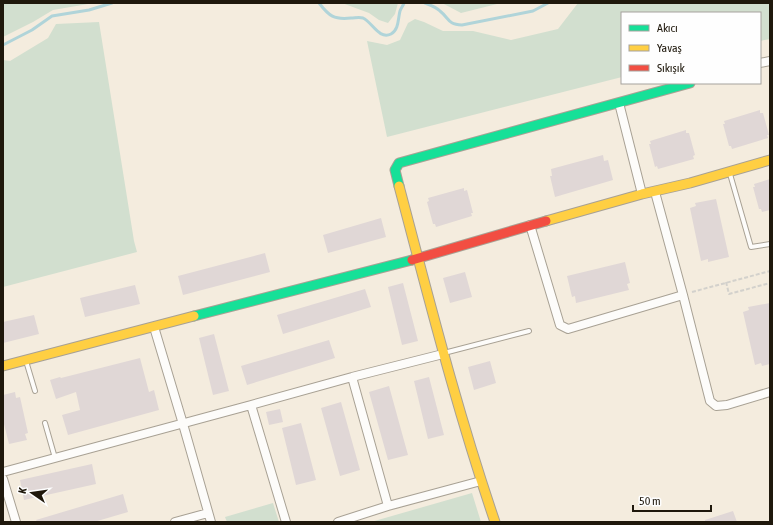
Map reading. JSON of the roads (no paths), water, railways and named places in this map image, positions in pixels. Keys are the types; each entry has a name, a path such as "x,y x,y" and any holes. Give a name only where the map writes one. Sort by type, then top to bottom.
{"street":[{"path":"495,522 442,354 395,170 399,163 686,84"},
{"path":"619,103 642,194"},
{"path":"3,366 418,258 530,225 770,160"},
{"path":"655,192 710,401 716,406 727,406 770,392"},
{"path":"530,225 560,325 568,329 683,295"},
{"path":"154,327 211,522"},
{"path":"3,472 183,424 352,376 442,354"},
{"path":"352,376 388,506"},
{"path":"251,405 286,522"},
{"path":"3,479 16,522"},
{"path":"338,522 388,506 481,481"},
{"path":"175,522 208,513"}],"lane":[{"path":"729,172 751,247 770,244"},
{"path":"442,354 529,331"},
{"path":"26,360 35,391"},
{"path":"44,423 55,458"}],"waterway":[{"path":"3,45 32,30 52,16 89,10 112,3"},
{"path":"319,3 329,14 336,18 363,18 383,35 391,34 396,30 400,11 404,3"},
{"path":"425,3 433,6 454,24 462,25 533,11 548,3"}]}
